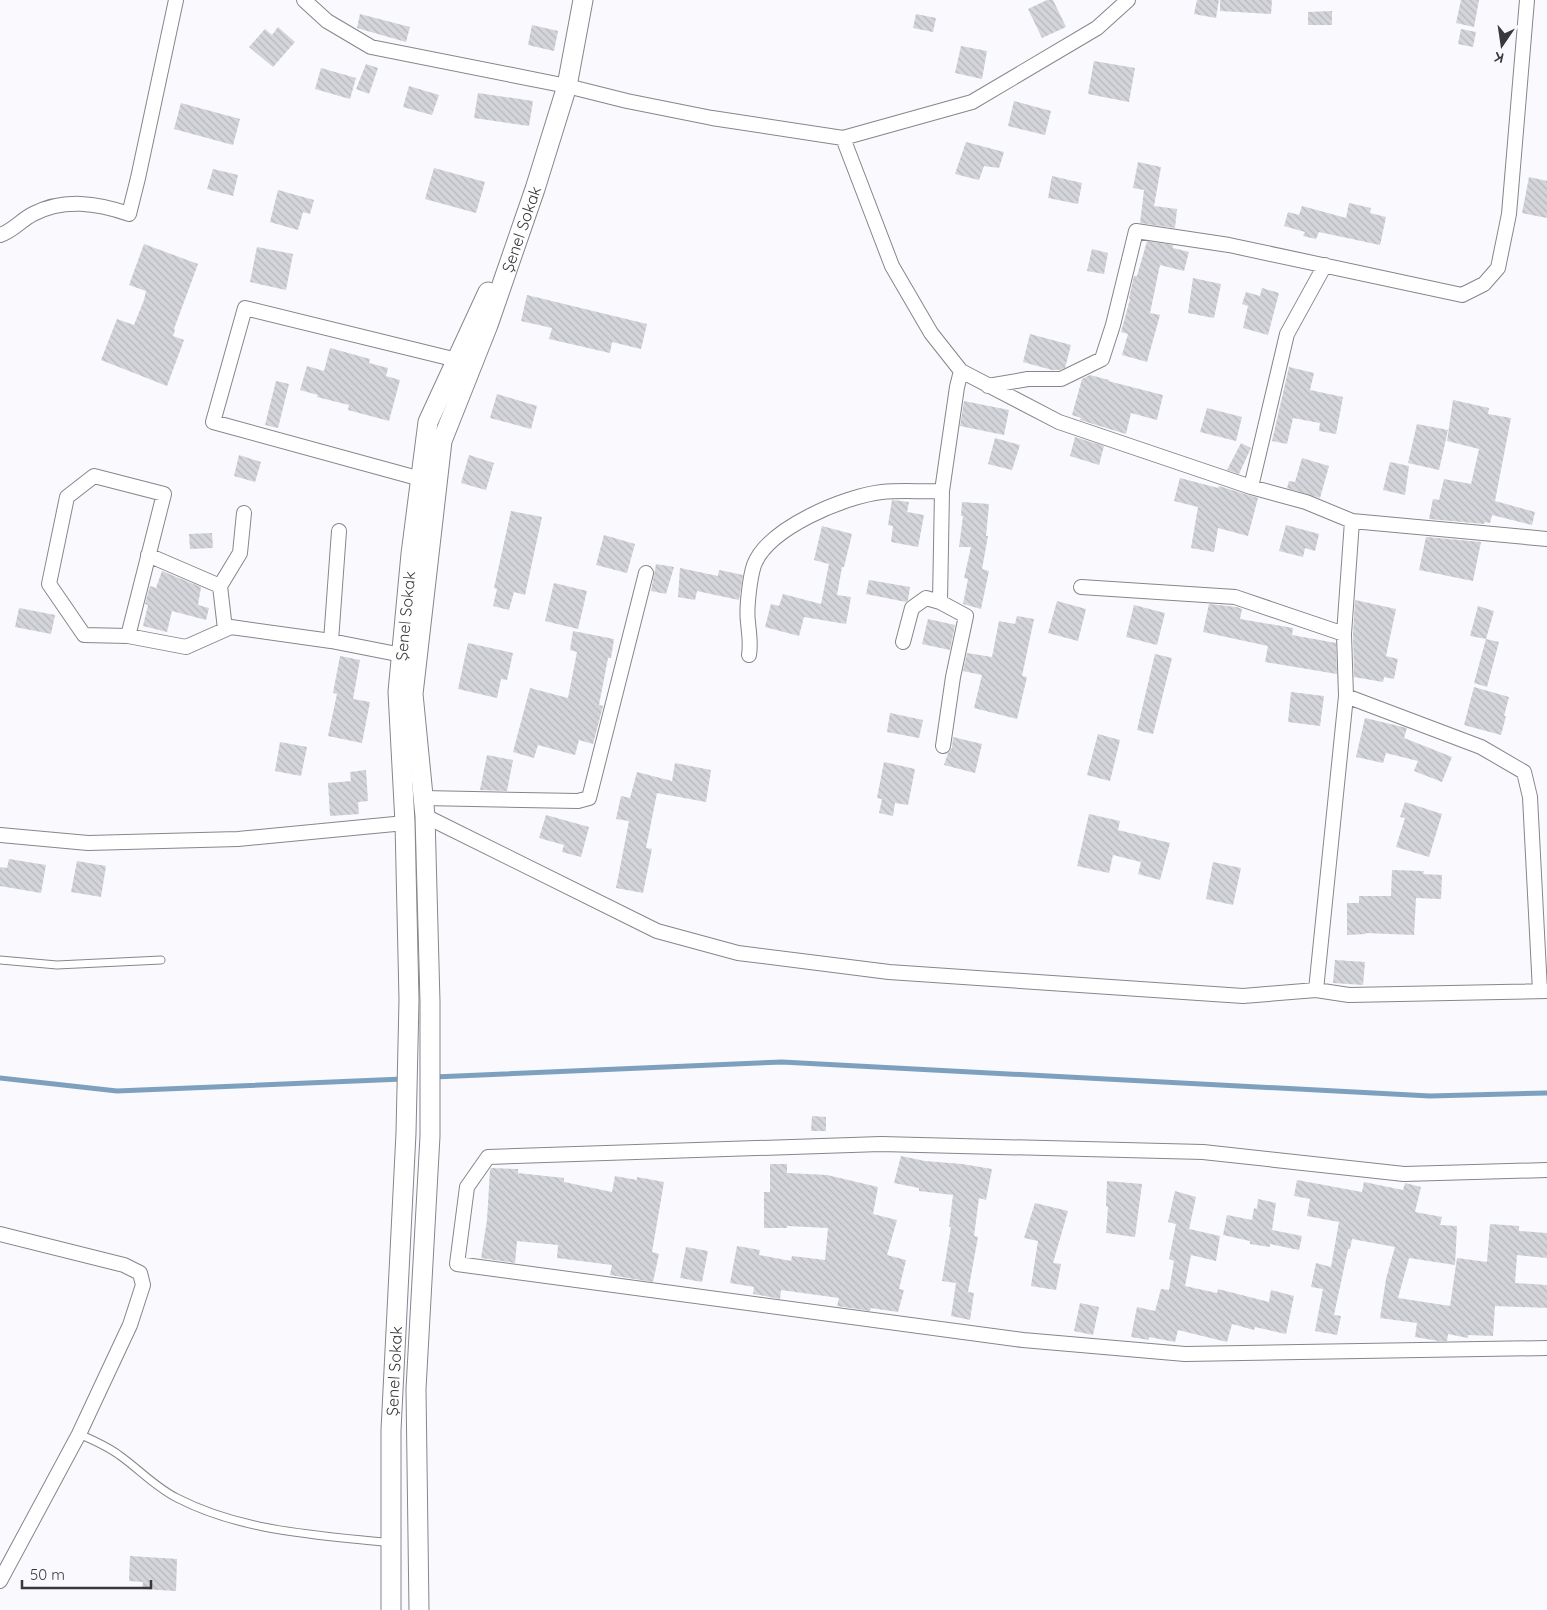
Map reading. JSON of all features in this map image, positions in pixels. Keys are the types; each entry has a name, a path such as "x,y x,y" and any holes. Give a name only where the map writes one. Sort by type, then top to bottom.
{"street":[{"path":"0,235 31,214 52,206 81,204 108,207 128,214 138,178 176,0"},
{"path":"304,0 327,21 371,47 568,86 627,101 712,118 843,138 972,102 1098,28 1128,0"},
{"path":"535,189 568,86 583,0"},
{"path":"988,386 1028,379 1061,378 1102,359 1113,324 1136,231 1229,245 1462,295 1484,284 1498,268 1509,214 1527,0"},
{"path":"843,138 892,266 931,333 961,371 1059,422 1252,487 1306,502 1352,521 1547,539"},
{"name":"Şenel Sokak","path":"391,1610 391,1430 406,1133 409,1000 405,823 398,692 411,554 428,422 535,189"},
{"name":"Şenel Sokak","path":"419,1610 416,1389 430,1136 430,1002 426,816 413,694 442,441 488,326 535,189"},
{"path":"1252,487 1287,334 1325,265"},
{"path":"421,479 213,422 245,308 457,360"},
{"path":"940,602 942,491 961,371"},
{"path":"128,636 164,494 94,476 67,496 49,584 84,636 128,636 186,647 231,626 331,641 402,655"},
{"path":"749,655 751,642 747,620 750,588 754,565 768,543 801,520 834,504 881,492 942,491"},
{"path":"225,630 220,586 240,554 244,513"},
{"path":"1316,990 1346,696 1344,634 1352,521"},
{"path":"331,641 339,531"},
{"path":"148,555 220,586"},
{"path":"424,798 578,801 588,798 646,573"},
{"path":"1081,587 1235,597 1344,634"},
{"path":"903,642 912,608 926,598 940,602 966,616 953,678 943,746"},
{"path":"426,816 657,931 738,953 890,972 1243,996 1316,990 1348,995 1544,991 1530,797 1524,772 1481,747 1346,696"},
{"path":"0,835 88,843 238,839 405,823"},
{"path":"1547,1170 1404,1174 1204,1152 881,1144 488,1158 467,1187 457,1264 1023,1340 1185,1354 1547,1348"},
{"path":"0,1234 124,1265 140,1272 144,1285 130,1325 79,1434 0,1581"}],"lane":[{"path":"0,960 57,964 161,960"},
{"path":"79,1434 104,1445 161,1490 214,1514 252,1526 391,1544"}],"building":[{"path":"1047,0 1053,0 1066,27 1042,38 1028,9"},
{"path":"1197,0 1219,0 1216,18 1194,14"},
{"path":"1220,0 1272,0 1271,14 1220,11"},
{"path":"1461,0 1479,0 1474,27 1456,23"},
{"path":"1332,11 1332,25 1308,25 1308,12"},
{"path":"360,14 410,27 406,42 357,28"},
{"path":"916,14 936,18 933,32 913,28"},
{"path":"532,25 558,31 554,51 528,45"},
{"path":"278,27 295,42 273,67 249,47 265,29 272,35"},
{"path":"1461,29 1476,32 1473,47 1458,44"},
{"path":"961,46 987,51 982,79 955,73"},
{"path":"1094,61 1135,68 1129,102 1088,94"},
{"path":"366,64 378,68 369,94 356,89"},
{"path":"321,68 356,78 350,99 315,89"},
{"path":"409,86 439,95 432,115 403,107"},
{"path":"478,93 533,101 529,126 474,118"},
{"path":"1014,101 1051,111 1045,135 1008,126"},
{"path":"181,103 240,119 233,145 174,129"},
{"path":"966,142 1004,152 999,168 984,166 979,180 955,174"},
{"path":"1138,162 1161,167 1154,206 1177,209 1175,228 1140,223 1144,190 1133,188"},
{"path":"434,168 485,182 476,213 425,199"},
{"path":"213,169 238,175 233,196 207,189"},
{"path":"1052,176 1082,183 1078,204 1048,198"},
{"path":"1529,177 1547,181 1547,218 1522,213"},
{"path":"278,190 314,200 310,214 303,212 298,230 270,222"},
{"path":"1349,203 1371,208 1370,213 1386,217 1380,245 1319,232 1316,239 1303,236 1305,232 1284,226 1288,212 1299,215 1302,206 1346,218"},
{"path":"1147,241 1173,245 1173,248 1189,252 1184,271 1160,265 1150,313 1160,315 1147,362 1122,355 1128,334 1121,332 1134,276 1137,276"},
{"path":"144,244 198,264 174,329 173,336 184,340 167,386 101,360 117,319 134,325 144,300 146,291 129,285"},
{"path":"257,247 293,254 286,290 250,282"},
{"path":"1092,249 1108,253 1104,274 1087,271"},
{"path":"1193,278 1221,284 1214,318 1188,313"},
{"path":"1262,288 1279,293 1268,335 1243,328 1248,306 1242,304 1246,292 1260,296"},
{"path":"527,295 647,324 641,349 612,342 610,353 549,339 552,328 521,321"},
{"path":"1030,334 1071,345 1065,368 1052,370 1023,362"},
{"path":"330,348 370,359 369,363 388,368 386,376 400,380 389,421 348,410 349,405 317,397 318,395 300,390 307,366 324,371"},
{"path":"1289,367 1314,373 1310,390 1343,397 1336,434 1319,431 1320,423 1293,418 1287,444 1272,441"},
{"path":"1090,375 1163,395 1157,420 1131,413 1126,434 1080,420 1081,418 1072,415 1082,379"},
{"path":"276,381 289,384 278,428 265,425"},
{"path":"497,394 537,406 531,429 490,418"},
{"path":"1453,400 1489,408 1488,414 1511,418 1495,501 1535,512 1532,525 1492,515 1490,523 1485,522 1484,524 1429,519 1433,499 1439,500 1444,479 1471,484 1479,449 1447,441"},
{"path":"964,401 1009,410 1004,435 960,426"},
{"path":"1207,408 1242,417 1236,441 1200,432"},
{"path":"1417,424 1448,430 1439,470 1408,463"},
{"path":"1075,437 1104,446 1099,465 1070,456"},
{"path":"995,438 1020,445 1012,470 988,464"},
{"path":"1241,443 1251,448 1239,474 1227,470"},
{"path":"239,455 261,462 255,482 234,476"},
{"path":"469,455 494,463 486,490 461,483"},
{"path":"1302,458 1329,466 1320,498 1287,488 1289,481 1295,482"},
{"path":"1390,462 1409,466 1405,495 1383,490"},
{"path":"1180,478 1218,488 1219,486 1258,498 1248,536 1218,528 1214,552 1191,548 1198,507 1174,501"},
{"path":"892,500 909,502 907,512 924,515 918,547 891,542 893,526 888,525"},
{"path":"962,502 989,504 986,536 988,536 982,569 989,571 981,609 963,604 968,579 964,578 971,547 959,547 963,516 961,516"},
{"path":"511,511 542,517 525,595 514,592 509,610 493,606 497,589 494,588"},
{"path":"1286,525 1319,534 1315,551 1305,548 1303,557 1279,551"},
{"path":"822,526 852,534 844,567 842,567 837,595 851,597 846,624 804,617 799,636 765,627 771,604 779,606 783,594 821,604 829,564 814,560"},
{"path":"212,533 213,548 190,549 189,534"},
{"path":"604,535 635,544 627,573 596,565"},
{"path":"1426,537 1481,542 1473,581 1419,570"},
{"path":"656,564 674,567 666,594 651,591"},
{"path":"680,568 718,576 719,570 743,575 739,600 697,591 695,600 678,597"},
{"path":"162,571 201,587 198,605 209,608 206,620 172,611 167,632 143,626 148,605 145,604 150,586 156,588"},
{"path":"869,580 910,587 908,600 906,602 866,594"},
{"path":"554,583 587,591 578,629 545,621"},
{"path":"1355,600 1396,609 1386,656 1398,659 1394,679 1384,677 1383,682 1354,677 1353,634"},
{"path":"1057,601 1086,609 1078,641 1048,633"},
{"path":"1209,604 1237,607 1242,609 1240,619 1293,628 1292,635 1336,643 1337,674 1265,662 1268,646 1203,632"},
{"path":"1134,605 1165,613 1157,645 1126,637"},
{"path":"1478,606 1494,611 1486,639 1470,636"},
{"path":"19,608 55,615 51,634 15,627"},
{"path":"1017,616 1034,619 1022,676 1027,677 1017,719 974,708 982,675 963,671 967,653 992,657 999,621 1015,624"},
{"path":"928,619 955,625 950,650 922,644"},
{"path":"573,631 614,639 611,658 608,658 599,705 603,706 593,744 579,740 575,755 538,745 534,758 513,752 530,688 568,698 577,652 570,650"},
{"path":"1486,639 1499,642 1487,687 1474,683"},
{"path":"468,643 513,653 507,680 501,679 497,698 458,689"},
{"path":"1155,654 1172,658 1153,734 1137,730"},
{"path":"340,656 360,660 353,699 370,702 362,743 328,736 337,694 333,693"},
{"path":"1474,687 1509,697 1501,735 1464,725"},
{"path":"1291,692 1324,696 1320,726 1288,722"},
{"path":"890,713 923,720 919,738 887,732"},
{"path":"1365,718 1407,728 1404,738 1452,757 1442,782 1414,771 1418,761 1386,753 1383,763 1356,757"},
{"path":"1098,734 1120,740 1110,781 1087,775"},
{"path":"953,737 982,744 975,773 944,765 952,748"},
{"path":"280,742 307,747 301,776 275,771"},
{"path":"487,755 513,760 507,791 480,790"},
{"path":"884,762 915,769 908,805 895,803 893,816 879,813 882,799 877,798"},
{"path":"675,763 711,770 706,802 657,793 646,848 652,849 643,893 616,888 629,821 616,819 621,796 630,798 637,772 672,781"},
{"path":"366,770 368,801 358,802 359,814 330,816 328,783 351,781 350,772"},
{"path":"1405,802 1442,814 1429,857 1396,847 1405,818 1400,817"},
{"path":"1089,814 1120,821 1118,830 1170,843 1160,880 1138,874 1141,862 1113,855 1109,873 1077,866"},
{"path":"546,815 589,827 581,857 562,852 564,845 539,838"},
{"path":"9,859 46,865 41,893 0,886 0,867 7,868"},
{"path":"77,861 106,866 101,897 71,892"},
{"path":"1213,862 1241,868 1233,905 1206,899"},
{"path":"1392,870 1424,871 1423,874 1442,875 1441,899 1416,898 1414,935 1366,933 1347,935 1347,903 1359,903 1359,896 1391,896"},
{"path":"1335,960 1365,962 1363,985 1333,983"},
{"path":"812,1116 826,1117 826,1131 811,1131"},
{"path":"901,1156 925,1161 992,1169 986,1200 979,1198 974,1236 978,1237 968,1292 974,1293 970,1320 951,1316 956,1283 942,1281 951,1227 949,1227 953,1195 919,1191 919,1188 894,1183"},
{"path":"770,1164 787,1164 787,1173 827,1175 878,1187 873,1214 897,1220 887,1255 906,1260 899,1289 904,1290 898,1312 871,1308 870,1311 837,1306 839,1298 781,1290 780,1299 753,1294 754,1287 730,1283 737,1246 760,1250 759,1255 791,1261 792,1256 825,1260 828,1228 787,1226 787,1228 764,1228 764,1192 770,1192"},
{"path":"491,1168 518,1169 518,1173 564,1178 564,1182 612,1192 615,1176 637,1180 637,1177 664,1182 652,1252 659,1254 653,1282 610,1275 612,1265 557,1258 558,1245 517,1241 515,1263 481,1258 487,1220"},
{"path":"1297,1180 1362,1192 1364,1182 1403,1190 1405,1183 1421,1187 1415,1212 1442,1217 1440,1225 1457,1226 1455,1265 1409,1258 1398,1298 1450,1306 1457,1258 1487,1262 1490,1224 1519,1226 1519,1231 1547,1233 1547,1258 1517,1255 1515,1283 1547,1285 1547,1308 1495,1306 1493,1336 1468,1335 1468,1338 1448,1334 1447,1341 1415,1337 1417,1323 1380,1318 1386,1279 1395,1247 1352,1239 1350,1249 1348,1249 1334,1315 1341,1316 1337,1335 1315,1331 1323,1289 1311,1287 1316,1263 1331,1267 1339,1222 1307,1216 1310,1199 1294,1196"},
{"path":"1107,1181 1142,1184 1135,1237 1106,1233"},
{"path":"1175,1191 1196,1197 1189,1229 1220,1236 1216,1261 1191,1255 1185,1286 1217,1293 1218,1289 1269,1302 1271,1290 1294,1296 1286,1334 1255,1327 1254,1330 1232,1324 1227,1342 1178,1330 1175,1342 1149,1337 1149,1340 1131,1337 1137,1307 1155,1311 1161,1289 1169,1290 1174,1261 1169,1259 1176,1224 1168,1222"},
{"path":"1258,1199 1276,1203 1272,1230 1302,1236 1299,1250 1270,1244 1270,1247 1250,1244 1250,1241 1223,1235 1227,1215 1252,1220 1254,1208 1257,1209"},
{"path":"1035,1203 1068,1211 1053,1263 1061,1264 1056,1290 1031,1286 1038,1241 1024,1238"},
{"path":"686,1247 708,1251 702,1282 680,1278"},
{"path":"1080,1303 1099,1307 1093,1335 1074,1331"},
{"path":"130,1556 177,1559 176,1591 142,1589 143,1582 129,1581"}],"waterway":[{"path":"434,1077 782,1062 1430,1096 1547,1093"},
{"path":"0,1078 117,1091 403,1079"}]}
